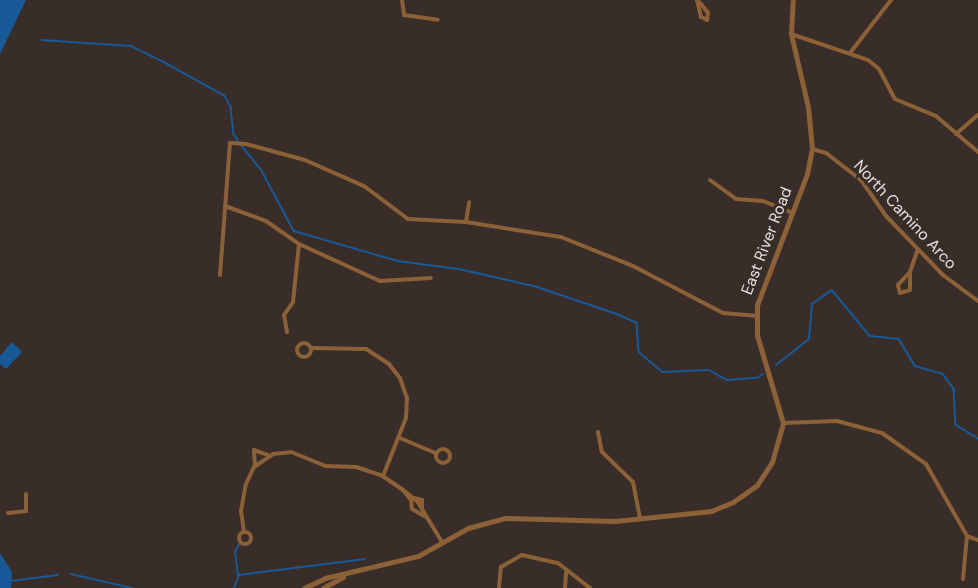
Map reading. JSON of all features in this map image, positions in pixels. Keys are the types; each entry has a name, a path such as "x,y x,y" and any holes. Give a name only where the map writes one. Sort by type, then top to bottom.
{"street":[{"path":"402,0 404,15 438,20"},
{"name":"East River Road","path":"783,423 761,350 755,316 761,287 792,213 812,149 808,107 791,34 793,0"},
{"path":"850,53 891,0"},
{"path":"791,34 850,53 879,69 895,99 936,116 978,152"},
{"path":"956,134 978,114"},
{"path":"220,275 230,143 276,150 305,160 364,186 408,219 466,222 561,237 633,266 723,313 755,316"},
{"name":"North Camino Arco","path":"812,149 826,153 861,180 886,216 957,288 978,301"},
{"path":"710,180 736,200 763,201 792,213"},
{"path":"466,222 469,202"},
{"path":"225,206 266,221 298,244 380,281 431,278"},
{"path":"287,332 284,315 293,300 298,244"},
{"path":"910,272 898,285 900,293 908,293 910,272 918,249"},
{"path":"311,348 357,347 389,364 400,378 407,398 406,418 383,476"},
{"path":"304,588 325,578 345,576 418,556 474,526 505,518 640,519 711,511 742,497 766,473 783,423 837,421 882,433 926,464 967,536 963,579"},
{"path":"598,432 602,452 633,483 640,519"},
{"path":"400,438 436,453"},
{"path":"244,532 243,497 255,466 254,450 268,456 298,453 326,466 356,467 383,476 413,499 422,500 422,508 426,517 442,542"},
{"path":"255,466 268,456"},
{"path":"8,513 26,511 26,494"},
{"path":"413,499 412,509 426,517"},
{"path":"967,536 978,540"},
{"path":"499,588 501,567 522,555 547,558 590,588"},
{"path":"565,588 566,571"},
{"path":"323,588 345,576"}],"water":[{"path":"0,0 26,0 0,54"},
{"path":"12,342 22,352 6,369 0,364 0,356"},
{"path":"0,553 12,572 11,588 0,588"}],"waterway":[{"path":"42,40 131,46 162,61 225,96 231,107 234,134 239,142"},
{"path":"242,146 262,171 294,231 398,261 459,269 534,286 617,314 637,323 639,352 663,372 709,370 727,380 757,378 763,374"},
{"path":"776,365 809,339 812,304 832,290 870,336 899,339 915,366 943,374 954,389 956,425 978,438"},
{"path":"238,576 235,552 240,543"},
{"path":"234,588 239,575 365,559"},
{"path":"71,574 132,588"},
{"path":"11,581 58,575"}]}
